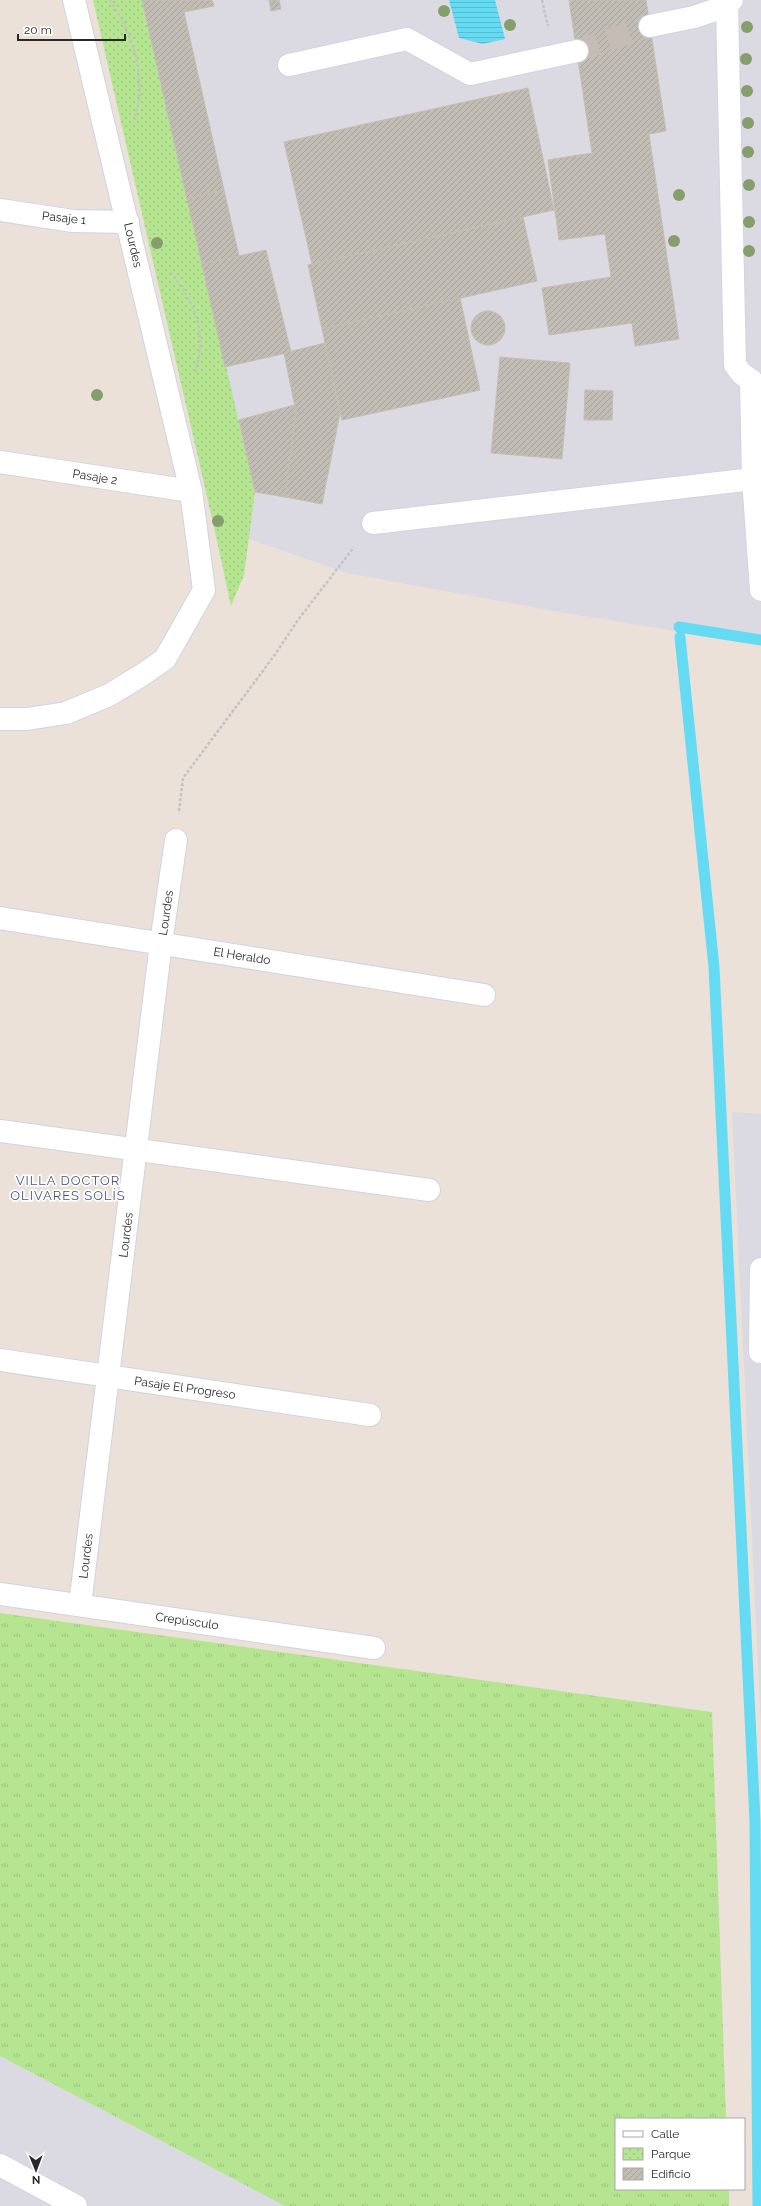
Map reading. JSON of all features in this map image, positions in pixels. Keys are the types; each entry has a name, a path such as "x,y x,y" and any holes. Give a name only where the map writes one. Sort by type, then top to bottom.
{"street":[{"name":"Lourdes","path":"0,719 27,718 66,712 109,695 165,659 204,590 191,491 74,0"},
{"path":"650,26 694,17 728,2 735,365 742,374 756,376 753,479 761,590"},
{"path":"290,66 407,39 470,74 577,51"},
{"name":"Pasaje 1","path":"0,210 73,221 128,222"},
{"name":"Pasaje 2","path":"0,462 191,491"},
{"path":"373,523 753,479"},
{"name":"Lourdes","path":"80,1606 161,943 176,840"},
{"name":"El Heraldo","path":"0,918 484,996"},
{"path":"0,1131 430,1190"},
{"path":"760,1352 761,1269"},
{"name":"Pasaje El Progreso","path":"0,1360 370,1415"},
{"name":"Crepúsculo","path":"0,1594 374,1648"},
{"path":"0,2165 76,2206"}],"path":[{"path":"110,0 129,32 138,56 140,76 139,100 135,119 136,127"},
{"path":"167,267 188,295 199,322 199,357 194,376"},
{"path":"176,840 182,778 274,656 298,620 373,523"}],"shaded area":[{"path":"93,0 761,0 761,645 559,612 347,573 214,527"},
{"path":"732,1112 761,1114 761,1728"},
{"path":"0,2056 285,2206 0,2206"}],"green space":[{"path":"93,0 142,0 255,492 244,575 231,606 214,527"},
{"path":"0,1613 712,1712 726,2118 615,2118 615,2190 729,2190 729,2206 285,2206 0,2056"}],"water":[{"path":"449,0 495,0 505,39 483,44 459,38"}],"building":[{"path":"142,0 212,0 214,6 184,12 224,190 187,199"},
{"path":"269,0 279,0 281,9 271,11"},
{"path":"569,0 646,0 666,131 649,134 679,339 635,346 632,323 549,335 542,288 611,277 605,234 559,240 548,160 592,153"},
{"path":"528,88 554,210 312,264 284,142"},
{"path":"224,190 239,256 202,264 187,199"},
{"path":"523,217 537,281 322,329 308,265"},
{"path":"266,250 291,352 225,367 202,264"},
{"path":"460,298 480,390 342,420 322,329"},
{"path":"485,311 491,311 495,312 502,318 505,328 504,335 498,342 491,345 485,345 481,344 474,338 471,331 471,325 472,321 478,314"},
{"path":"325,343 340,413 322,504 285,497 296,412 284,353"},
{"path":"500,357 570,363 562,459 491,453"},
{"path":"585,390 613,391 612,420 584,420"},
{"path":"294,405 296,412 285,497 255,492 239,420"}],"waterway":[{"path":"679,627 761,640"},
{"path":"680,637 714,967 755,1821 758,2206"}],"tunnel":[{"path":"577,51 650,26"}],"district":[{"name":"VILLA DOCTOR OLIVARES SOLÍS","path":"68,1188"}]}
